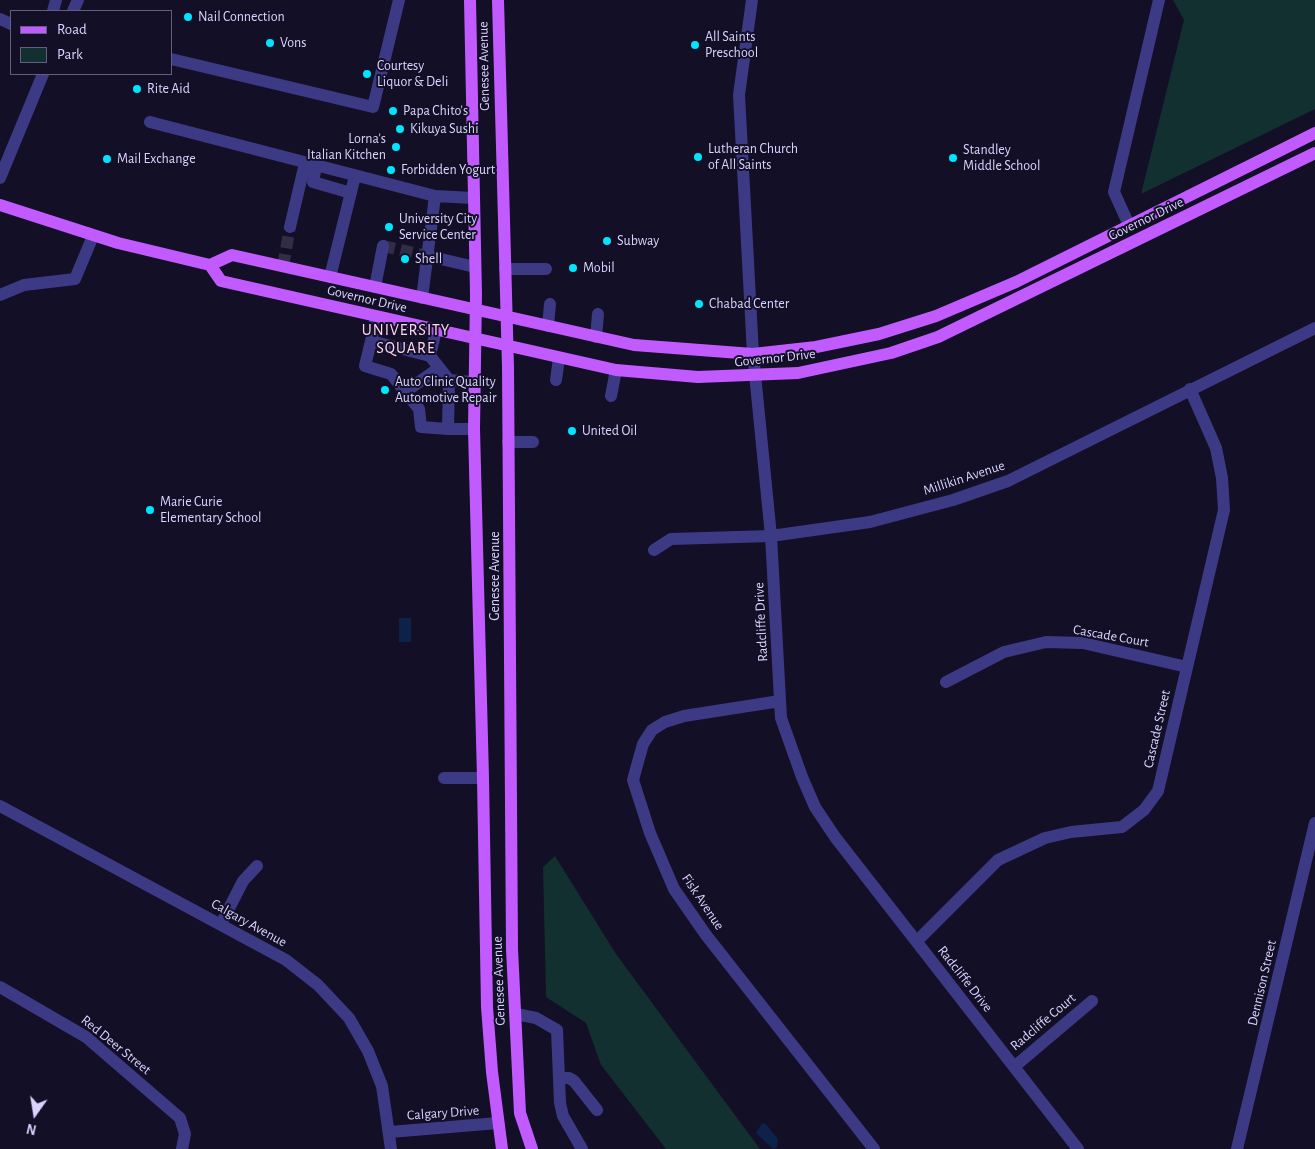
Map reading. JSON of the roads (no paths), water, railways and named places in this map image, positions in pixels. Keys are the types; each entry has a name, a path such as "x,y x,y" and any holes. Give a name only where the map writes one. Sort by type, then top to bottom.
{"main road":[{"name":"Genesee Avenue","path":"470,0 475,267 473,382 484,778 487,1007 502,1149"},
{"name":"Genesee Avenue","path":"498,0 507,316 512,929 520,1113 532,1149"},
{"name":"Governor Drive","path":"1315,132 1016,282 936,316 879,334 816,347 753,354 634,345 232,255 210,265 221,281 616,370 698,377 798,373 891,353 938,338 1315,153"},
{"path":"0,205 93,236 210,265"}],"street":[{"path":"172,59 373,107 400,0"},
{"name":"Radcliffe Drive","path":"752,0 739,95 753,354 771,536 781,718 802,777 816,807 835,837 1078,1149"},
{"path":"1130,224 1114,192 1159,0"},
{"path":"0,178 43,75"},
{"path":"150,122 435,196 473,198"},
{"path":"311,165 313,182 351,193"},
{"path":"290,227 311,165"},
{"path":"330,277 356,176"},
{"path":"422,298 435,196"},
{"path":"0,295 24,285 75,279 93,236"},
{"path":"374,287 383,246"},
{"path":"428,256 475,267"},
{"path":"505,269 546,269"},
{"path":"548,326 550,304"},
{"path":"596,337 598,314"},
{"path":"376,317 365,366 391,374 419,409 421,427 474,428"},
{"name":"Millikin Avenue","path":"654,550 671,539 771,536 870,522 953,500 1008,481 1315,328"},
{"path":"430,356 436,330"},
{"path":"371,341 430,356 449,380 448,429"},
{"path":"556,380 558,358"},
{"path":"405,392 439,368"},
{"path":"611,396 616,370"},
{"path":"449,380 473,382"},
{"name":"Cascade Street","path":"917,941 998,860 1045,838 1071,832 1122,827 1144,810 1158,791 1224,510 1222,478 1216,448 1190,389"},
{"path":"508,442 533,442"},
{"name":"Cascade Court","path":"946,682 1004,652 1046,642 1083,643 1188,667"},
{"name":"Fisk Avenue","path":"780,701 684,716 665,722 652,730 643,744 633,780 650,833 674,889 706,935 874,1149"},
{"path":"444,778 484,778"},
{"name":"Calgary Avenue","path":"0,806 286,960 318,984 350,1018 368,1051 382,1086 391,1149"},
{"name":"Dennison Street","path":"1237,1149 1315,823"},
{"path":"221,924 243,881 257,866"},
{"name":"Red Deer Street","path":"0,987 86,1037 180,1118 185,1134 182,1149"},
{"name":"Radcliffe Court","path":"1014,1067 1092,1001"},
{"path":"516,1014 536,1018 557,1030 560,1103 563,1116 582,1149"},
{"path":"559,1078 569,1078 574,1081 597,1110"},
{"name":"Calgary Drive","path":"390,1132 498,1124"}],"water":[{"path":"399,618 411,618 411,642 399,642"},
{"path":"762,1123 766,1124 778,1139 777,1147 773,1149 756,1133"}],"tunnel":[{"path":"283,266 290,227"},
{"path":"383,246 428,256"}],"place":[{"name":"Nail Connection","path":"188,17"},
{"name":"Vons","path":"270,43"},
{"name":"All Saints Preschool","path":"695,45"},
{"name":"Courtesy Liquor & Deli","path":"367,74"},
{"name":"Rite Aid","path":"137,89"},
{"name":"Papa Chito's","path":"393,111"},
{"name":"Kikuya Sushi","path":"400,129"},
{"name":"Lorna's Italian Kitchen","path":"396,147"},
{"name":"Lutheran Church of All Saints","path":"698,157"},
{"name":"Standley Middle School","path":"953,158"},
{"name":"Mail Exchange","path":"107,159"},
{"name":"Forbidden Yogurt","path":"391,170"},
{"name":"University City Service Center","path":"389,227"},
{"name":"Subway","path":"607,241"},
{"name":"Shell","path":"405,259"},
{"name":"Mobil","path":"573,268"},
{"name":"Chabad Center","path":"699,304"},
{"name":"Auto Clinic Quality Automotive Repair","path":"385,390"},
{"name":"United Oil","path":"572,431"},
{"name":"Marie Curie Elementary School","path":"150,510"}],"district":[{"name":"UNIVERSITY SQUARE","path":"406,339"}]}
